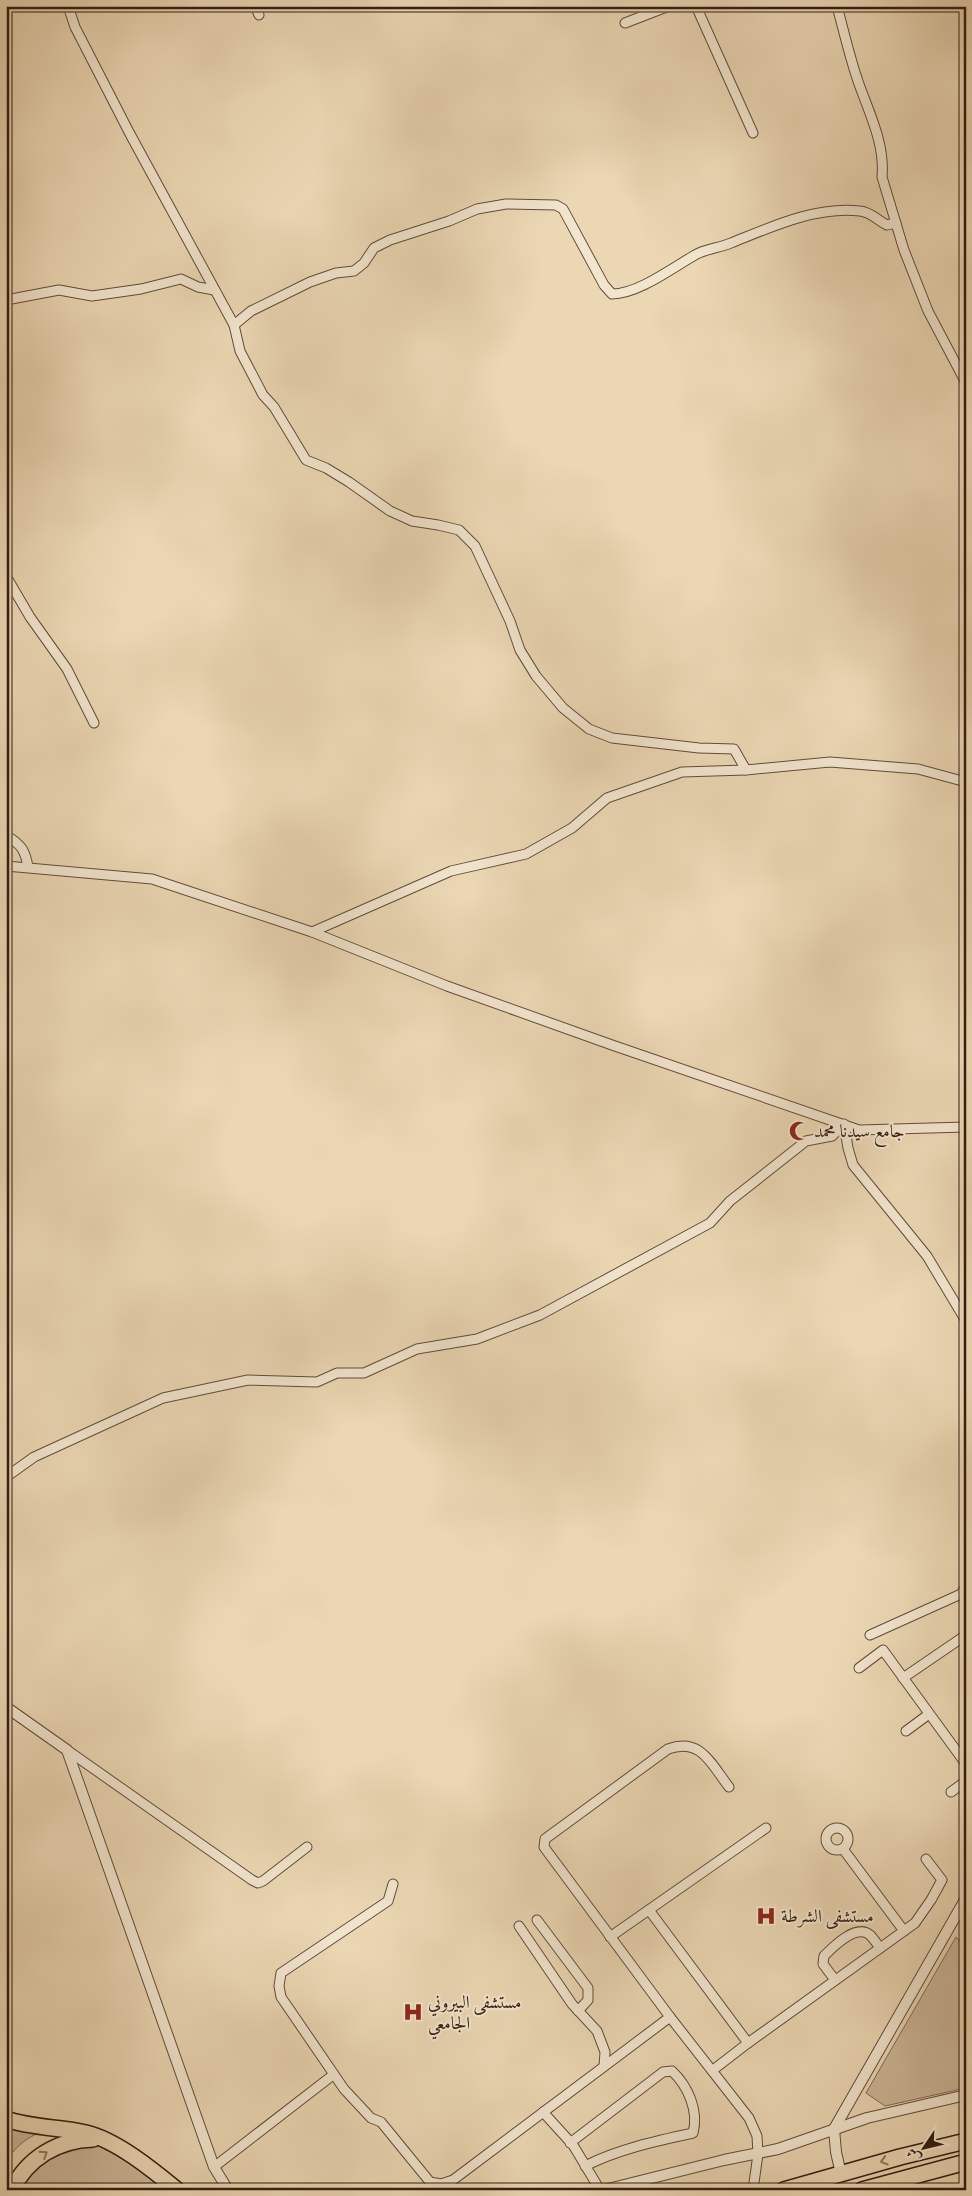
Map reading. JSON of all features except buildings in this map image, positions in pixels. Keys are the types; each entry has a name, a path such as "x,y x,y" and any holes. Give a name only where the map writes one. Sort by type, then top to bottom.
{"highway":[{"path":"6,2119 21,2124 88,2133 104,2140 138,2161 177,2190"},
{"path":"12,2190 24,2170 47,2151 75,2141 104,2140"},
{"path":"784,2190 900,2157 966,2141"},
{"path":"862,2190 966,2162"}],"street":[{"path":"68,6 75,27 122,118 234,324 244,360 263,395 274,407 306,460 326,468 390,511 412,521 459,530 475,546 510,621 520,650 536,676 563,708 589,729 612,738 699,748 734,749 746,770"},
{"path":"255,6 259,16"},
{"path":"625,23 670,6"},
{"path":"696,6 753,133"},
{"path":"837,6 859,84 879,139 883,165 882,177 896,223 928,311 966,382"},
{"path":"234,324 251,311 310,282 336,273 354,271 364,263 374,248 390,240 449,221 477,209 506,204 556,205 563,209 604,285 612,294 624,294 678,267 696,254 787,221 836,211 860,211 870,213 887,225 896,223"},
{"path":"6,300 58,290 92,296 141,289 181,279 198,287 214,290"},
{"path":"6,576 30,617 67,669 94,724"},
{"path":"312,932 450,872 526,854 572,828 607,798 682,772 746,770 830,762 918,769 966,782"},
{"path":"6,835 26,852 28,867"},
{"path":"6,866 152,879 312,932 447,986 859,1130 966,1127"},
{"path":"844,1124 853,1165 926,1256 966,1321"},
{"path":"6,1476 34,1457 163,1398 248,1380 317,1382 336,1373 364,1373 418,1349 478,1338 540,1315 710,1223 730,1201 806,1141 832,1136 844,1124"},
{"path":"870,1635 961,1594 966,1586"},
{"path":"903,1678 966,1635"},
{"path":"859,1668 883,1650 966,1764"},
{"path":"6,1707 252,1880 264,1881 307,1847"},
{"path":"906,1731 929,1714"},
{"path":"729,1787 704,1755 693,1746 680,1745 668,1749 545,1838 544,1847 670,2017 749,2118 757,2136 758,2154 753,2190"},
{"path":"67,1750 214,2166 228,2190"},
{"path":"951,1792 966,1781"},
{"path":"610,1937 766,1828"},
{"path":"844,1849 904,1930"},
{"path":"713,2070 748,2042 916,1923 932,1900 942,1880 926,1859"},
{"path":"393,1884 388,1901 281,1974 279,1986 281,1997 333,2075 370,2118 381,2122 430,2182 437,2187 453,2180 670,2017"},
{"path":"842,2174 836,2152 834,2129 966,1898"},
{"path":"649,1910 748,2042"},
{"path":"537,1920 588,1988 588,2000 578,2011"},
{"path":"519,1926 578,2011 596,2031 605,2052 604,2066"},
{"path":"835,1980 823,1964 824,1956 849,1935 860,1932 869,1934 880,1948"},
{"path":"570,2142 663,2072 672,2072 681,2080 692,2102 696,2123 694,2132 634,2147 603,2157 585,2166"},
{"path":"214,2166 333,2075"},
{"path":"543,2112 570,2142 602,2190 724,2160 758,2154 866,2118 966,2095"}],"shaded area":[{"path":"956,1937 966,1948 966,2088 885,2106 866,2093"},
{"path":"6,2120 52,2127 25,2140 6,2163"},
{"path":"104,2143 165,2190 11,2190 38,2152"}],"place":[{"name":"جامع سيدنا محمد","path":"799,1131"},
{"name":"مستشفى الشرطة","path":"766,1916"},
{"name":"مستشفى البيروني الجامعي","path":"413,2012"}]}
